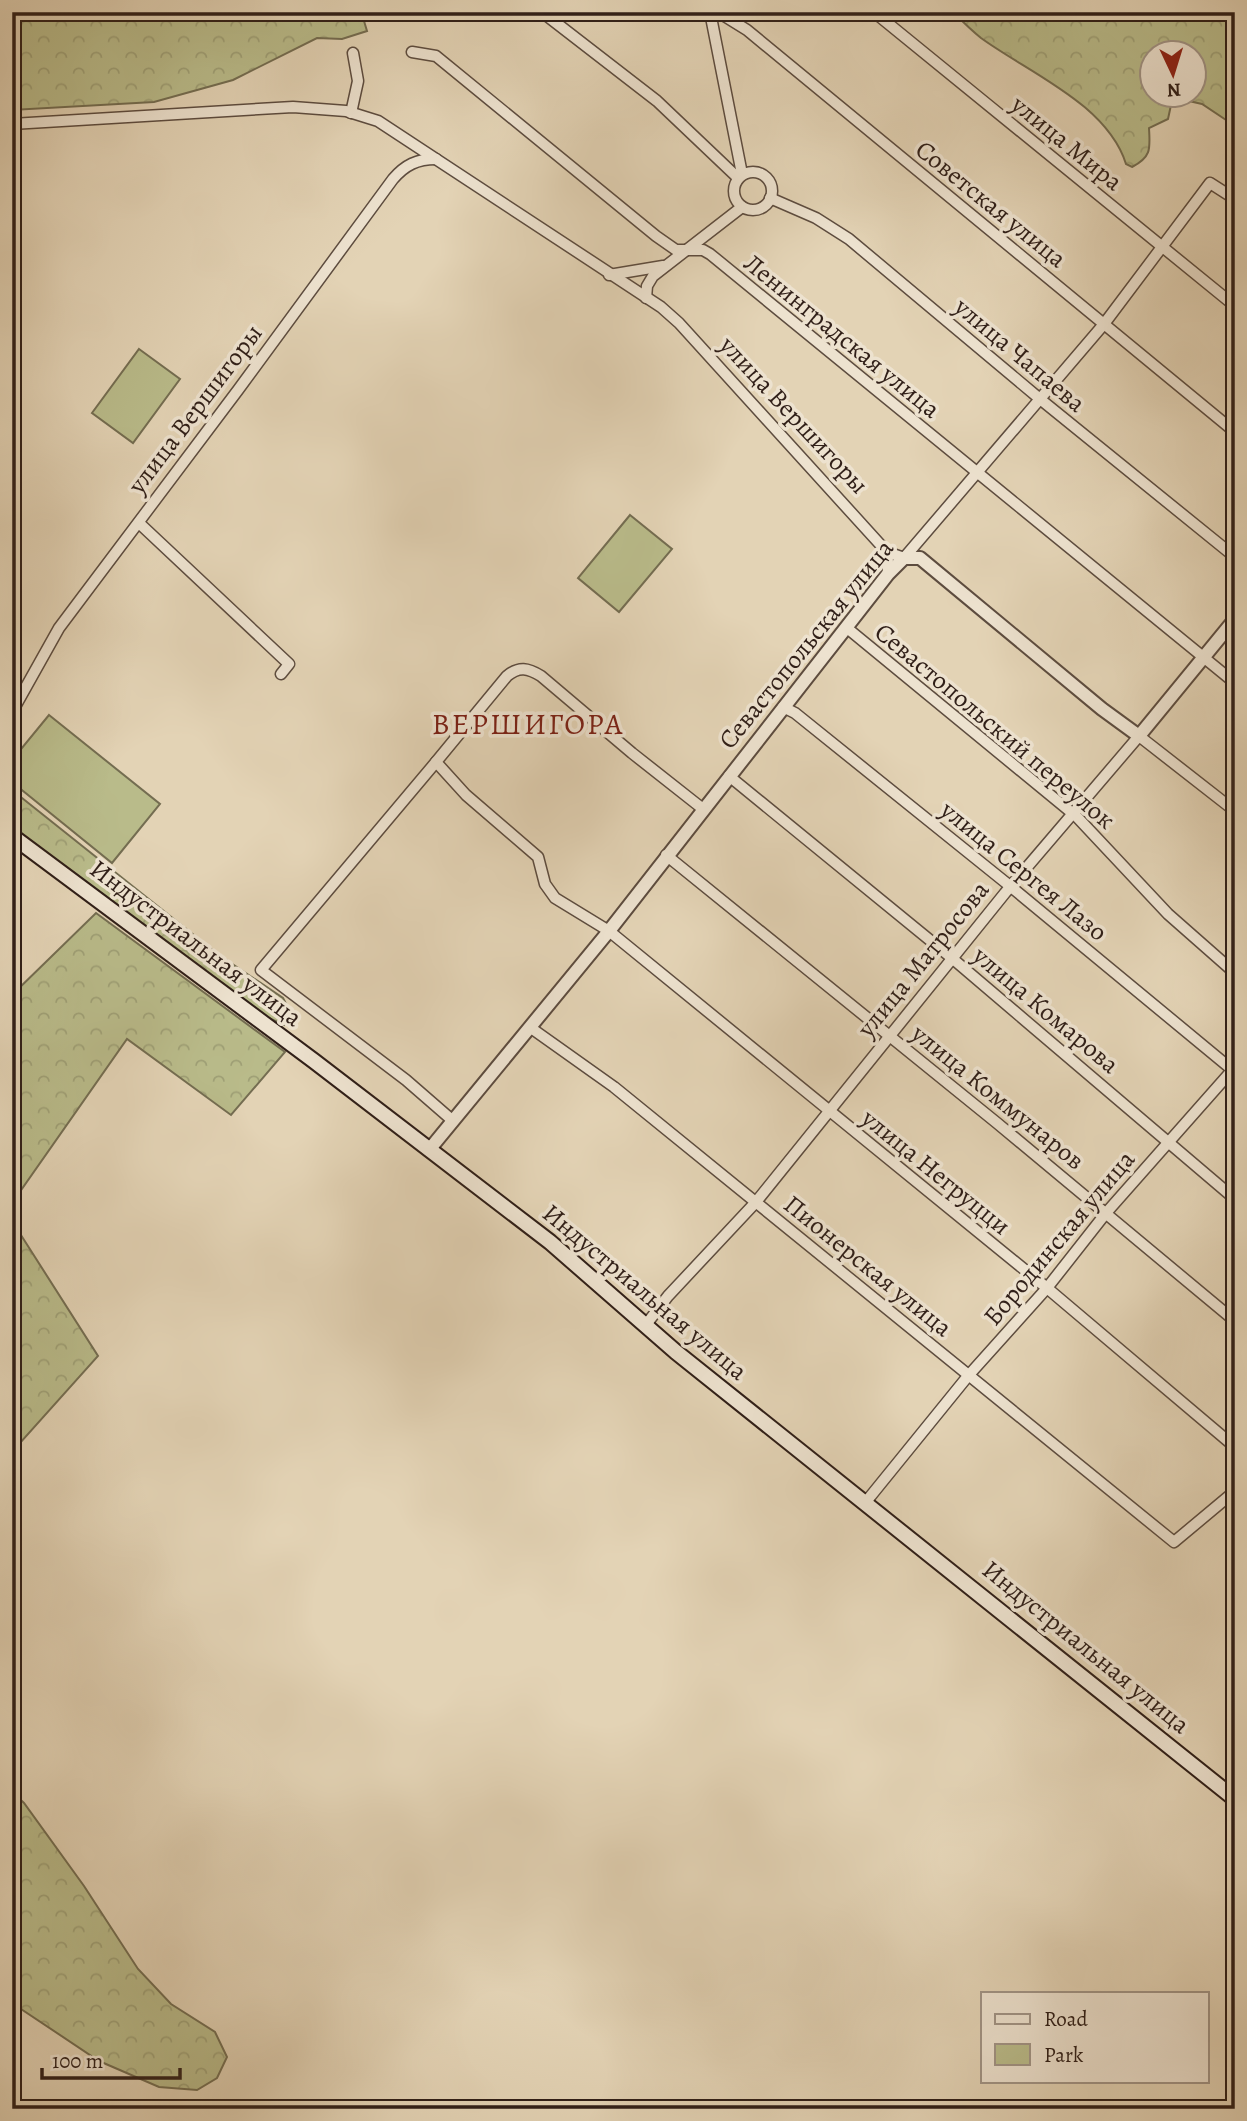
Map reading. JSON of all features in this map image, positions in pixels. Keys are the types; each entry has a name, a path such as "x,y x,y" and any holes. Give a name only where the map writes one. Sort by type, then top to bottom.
{"main road":[{"name":"Индустриальная улица","path":"12,836 550,1242 645,1326 1235,1799"}],"street":[{"path":"542,12 657,101 740,176"},
{"path":"710,12 740,176 733,190 742,207 758,209 770,198 771,186 765,176 754,171 740,176"},
{"name":"Советская улица","path":"718,12 747,30 1235,432"},
{"name":"улица Мира","path":"874,12 1235,306"},
{"name":"Ленинградская улица","path":"412,52 436,56 639,223 676,250 703,250 710,254 1235,683"},
{"path":"351,113 358,81 353,53"},
{"name":"улица Вершигоры","path":"12,124 293,107 346,110 378,121 608,275 661,307 679,323 887,552"},
{"name":"улица Вершигоры","path":"12,712 60,628 398,172 418,161 436,159"},
{"name":"Севастопольская улица","path":"429,1150 609,932 666,855 888,574 1104,324 1210,183 1231,196"},
{"name":"улица Чапаева","path":"770,198 816,218 849,239 1235,557"},
{"path":"646,298 649,282 742,207"},
{"path":"608,275 667,265"},
{"path":"139,523 289,664 281,674"},
{"path":"888,574 887,552 904,558 920,558 1235,811"},
{"name":"улица Матросова","path":"645,1326 668,1296 756,1202 1010,886 1235,619"},
{"name":"Севастопольский переулок","path":"847,628 1072,812 1168,914 1235,973"},
{"path":"452,1119 406,1080 261,970 514,670 524,668 541,676 632,753 703,808"},
{"name":"улица Сергея Лазо","path":"783,707 795,713 1234,1069"},
{"name":"улица Негруцци","path":"436,762 466,795 538,857 545,884 555,898 609,932 1047,1288 1235,1447"},
{"name":"улица Комарова","path":"729,776 953,959 1235,1199"},
{"name":"улица Коммунаров","path":"666,855 890,1035 1235,1321"},
{"name":"Пионерская улица","path":"531,1028 614,1087 1174,1542 1235,1491"},
{"name":"Бородинская улица","path":"865,1503 968,1376 1047,1288 1106,1213 1234,1069"}],"green space":[{"path":"12,12 377,12 364,21 367,31 342,39 317,38 233,80 154,102 12,110"},
{"path":"953,12 1235,12 1235,126 1208,108 1208,38 1138,38 1138,108 1170,108 1168,119 1149,128 1150,141 1146,156 1132,167 1126,164 1116,143 1102,124 1084,107 1043,77 981,38"},
{"path":"139,349 180,379 133,443 92,413"},
{"path":"630,515 672,549 619,612 578,578"},
{"path":"49,715 160,804 112,863 12,782 12,760"},
{"path":"12,790 219,955 283,998 291,1013 288,1021 284,1025 256,1012 12,830"},
{"path":"96,913 285,1052 231,1115 127,1039 12,1203 12,995"},
{"path":"12,1221 98,1356 12,1452"},
{"path":"12,1792 24,1803 84,1886 138,1969 171,2004 215,2032 227,2057 217,2078 197,2090 159,2087 99,2061 12,2003"}],"district":[{"name":"ВЕРШИГОРА","path":"528,724"}]}
